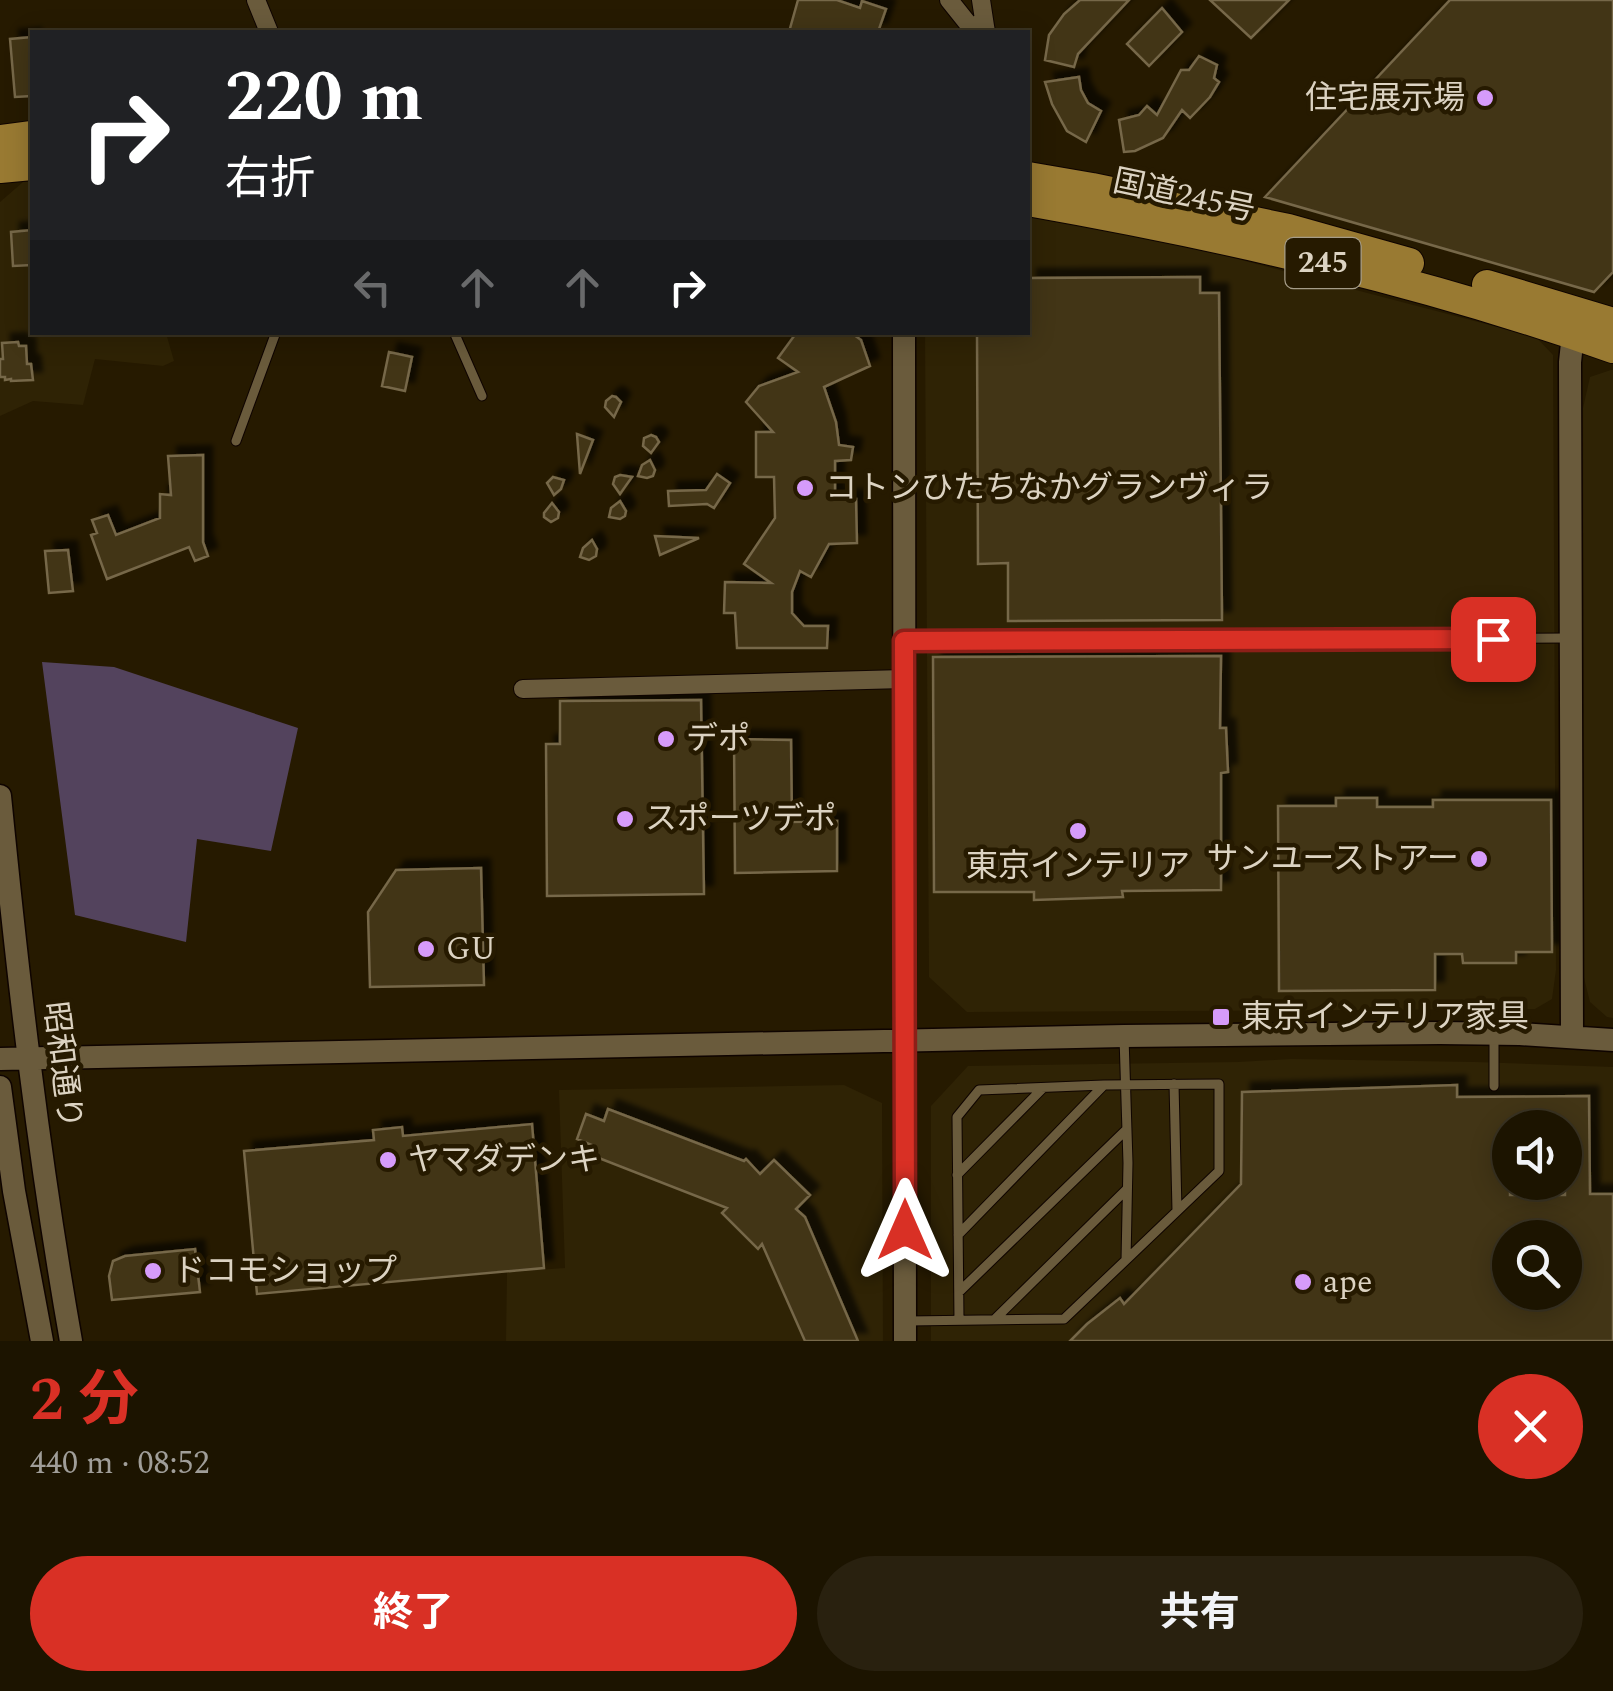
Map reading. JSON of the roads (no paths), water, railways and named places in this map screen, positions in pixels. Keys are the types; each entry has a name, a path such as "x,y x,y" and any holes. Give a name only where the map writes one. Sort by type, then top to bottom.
{"highway":[{"path":"0,140 30,136"},
{"path":"0,168 30,165"},
{"name":"国道245号","path":"1030,177 1288,229 1613,323"},
{"name":"国道245号","path":"1030,201 1156,224 1376,275 1613,348"}],"street":[{"path":"256,0 268,30"},
{"path":"949,0 969,25 986,29 982,0"},
{"path":"1572,1036 1573,334"},
{"path":"904,335 905,1331"},
{"path":"523,688 904,679"},
{"name":"昭和通り","path":"0,796 28,1059 71,1341"},
{"path":"0,1058 1124,1036 1494,1034 1613,1040"},
{"name":"昭和通り","path":"0,1088 14,1191 42,1341"}],"lane":[{"path":"236,441 275,335"},
{"path":"455,335 482,396"},
{"path":"904,641 1570,638"},
{"path":"1494,1034 1494,1086"},
{"path":"1124,1036 1126,1260"},
{"path":"1174,1084 1177,1211"},
{"path":"905,1331 959,1320 1064,1319 1219,1170 1219,1084 979,1090 957,1116 959,1320"},
{"path":"958,1235 1104,1085"},
{"path":"958,1175 1043,1088"},
{"path":"958,1292 1127,1129"},
{"path":"994,1320 1127,1189"}],"place":[{"name":"住宅展示場","path":"1485,98"},
{"name":"コトンひたちなかグランヴィラ","path":"805,488"},
{"name":"デポ","path":"666,739"},
{"name":"スポーツデポ","path":"625,819"},
{"name":"東京インテリア","path":"1078,831"},
{"name":"サンユーストアー","path":"1479,859"},
{"name":"GU","path":"426,949"},
{"name":"東京インテリア家具","path":"1221,1017"},
{"name":"ヤマダデンキ","path":"388,1160"},
{"name":"ドコモショップ","path":"153,1271"},
{"name":"ape","path":"1303,1282"}]}
